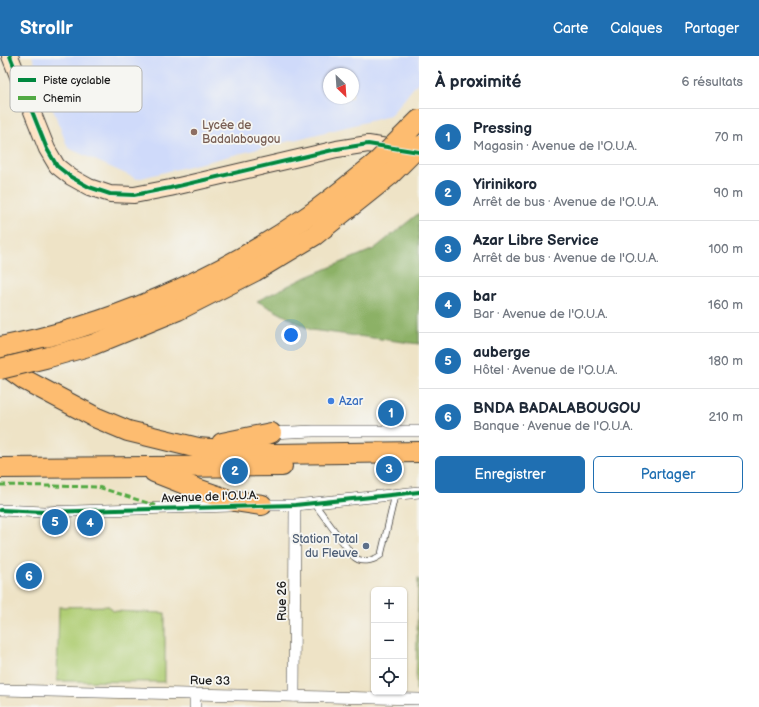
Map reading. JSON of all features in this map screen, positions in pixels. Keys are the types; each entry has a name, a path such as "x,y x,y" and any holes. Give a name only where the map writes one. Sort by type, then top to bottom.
{"highway":[{"path":"0,369 49,357 92,344 178,310 255,270 315,235 383,168 416,132"},
{"path":"0,347 28,342 82,327 169,294 243,258 383,168"},
{"path":"0,362 26,380 98,418 128,431 198,448 272,454 419,452"},
{"path":"198,448 271,433"},
{"path":"0,468 419,465"},
{"path":"145,468 229,500 262,505"}],"street":[{"path":"10,56 14,66"},
{"path":"32,112 47,149 57,166 71,177 88,187 110,194 134,194 170,188 338,149 368,144 419,152"},
{"path":"271,433 313,431 419,431"},
{"name":"Avenue de l'O.U.A.","path":"0,510 44,512 295,505 419,492"},
{"name":"Rue 26","path":"294,696 295,505"},
{"name":"Rue 33","path":"0,690 419,699"},
{"path":"195,694 195,707"}],"lane":[{"path":"314,503 357,560 374,560 381,555 395,495"}],"shaded area":[{"name":"Lycée de Badalabougou","path":"32,56 419,56 419,81 390,116 137,179 68,148 54,112 142,112 142,66 36,66"}],"green space":[{"path":"419,213 419,344 311,330 257,301 302,279 374,249"},
{"path":"418,578 419,690 416,690"},
{"path":"109,606 113,611 165,613 165,682 57,681 59,607"}],"marked path":[{"path":"0,485 98,487 157,506"}],"cycle path":[{"path":"10,56 14,66"},
{"path":"32,112 47,149 57,166 71,177 89,187 110,194 134,195 337,149 368,144 419,152"},
{"path":"0,510 44,512 295,505 419,492"}],"place":[{"name":"Lycée de Badalabougou","path":"194,132"},
{"name":"Azar","path":"331,401"},
{"name":"Pressing","path":"391,413"},
{"name":"Azar Libre Service","path":"389,469"},
{"name":"Yirinikoro","path":"235,471"},
{"name":"auberge","path":"55,522"},
{"name":"bar","path":"90,523"},
{"name":"Station Total du Fleuve","path":"366,546"},
{"name":"BNDA BADALABOUGOU","path":"29,576"}]}
